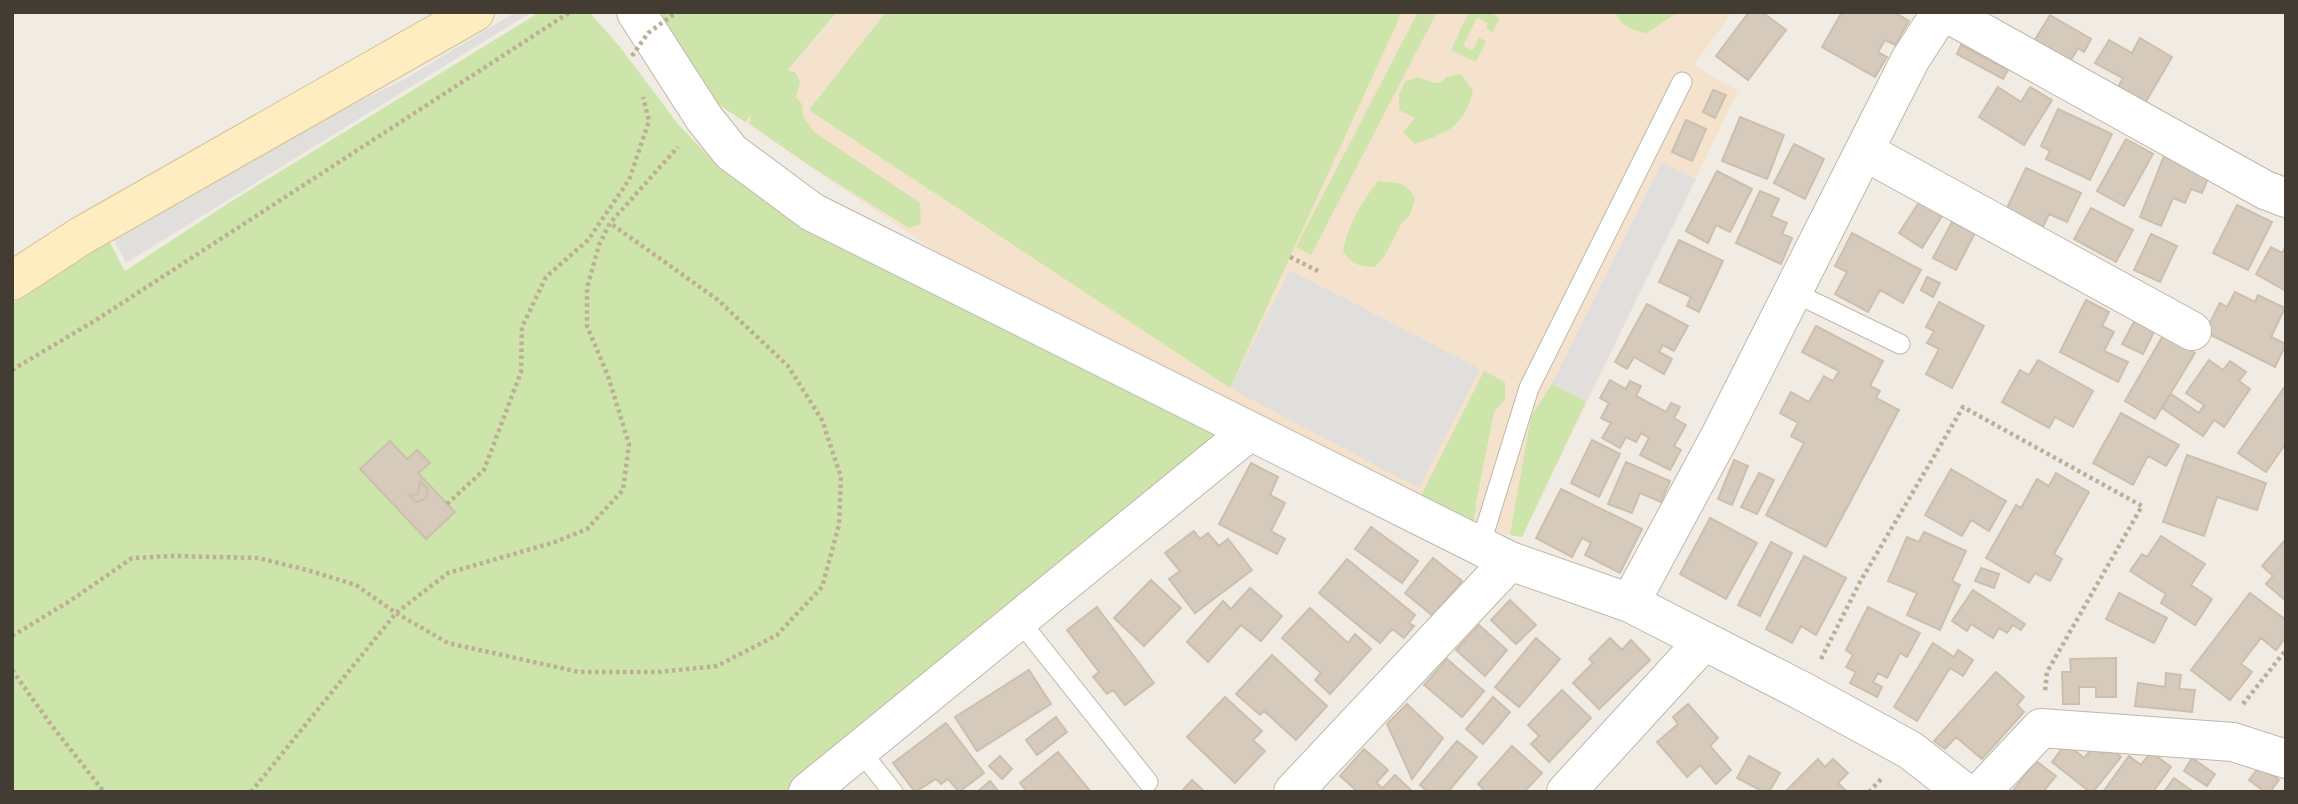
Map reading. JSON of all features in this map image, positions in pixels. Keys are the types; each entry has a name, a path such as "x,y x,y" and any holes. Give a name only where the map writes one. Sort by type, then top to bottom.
{"street":[{"path":"12,281 81,236 475,12"},
{"path":"1630,603 1719,438 1910,60 1943,12 2253,184 2286,198"},
{"path":"648,28 704,118 731,152 812,212 1495,553 1630,603 1910,750 1964,792"},
{"path":"1864,151 2192,331"},
{"path":"808,792 1250,431"},
{"path":"1293,792 1495,553"},
{"path":"1566,792 1703,641"},
{"path":"1981,792 2041,728 2233,742 2286,759"}],"lane":[{"path":"1495,553 1529,388 1682,82"},
{"path":"1793,292 1900,344"},
{"path":"1019,620 1148,782"},
{"path":"859,749 893,792"}],"path":[{"path":"12,370 96,320 570,12"},
{"path":"636,69 648,28"},
{"path":"447,503 484,470 521,372 522,327 547,277 588,240 629,180 649,121 643,95"},
{"path":"251,792 396,613 448,573 555,542 587,529 623,490 629,444 608,376 587,326 587,288 599,245 610,223 704,118"},
{"path":"12,636 70,601 132,558 173,556 258,558 356,585 396,613 448,643 579,672 658,672 717,666 777,635 822,587 839,526 841,477 822,419 788,366 718,300 610,223"},
{"path":"1290,257 1320,272"},
{"path":"1804,692 1860,582 1963,407 2142,506 2047,672"},
{"path":"2221,741 2243,704 2286,650"},
{"path":"12,670 104,792"}],"shaded area":[{"path":"516,12 532,12 126,263 113,238 230,165 403,80"},
{"path":"838,12 1732,12 1694,65 1738,91 1522,537 1472,527 1209,388 957,266 745,122"},
{"path":"1662,162 1696,179 1586,401 1552,384"},
{"path":"1290,270 1480,369 1419,488 1230,388"}],"green space":[{"path":"540,12 589,12 620,47 678,124 717,165 805,231 1223,437 794,792 12,792 12,304 109,241 125,271 227,204"},
{"path":"645,12 837,12 788,70 796,73 800,82 796,97 802,104 803,116 814,132 920,203 921,224 909,228 810,166 750,124 751,115 745,122 713,101"},
{"path":"886,12 1402,12 1230,388 809,110"},
{"path":"1418,12 1437,12 1311,255 1296,247"},
{"path":"1469,12 1489,12 1500,18 1493,32 1486,28 1488,23 1477,17 1463,46 1472,51 1479,38 1486,41 1476,62 1451,50"},
{"path":"1616,12 1678,12 1647,33 1628,27"},
{"path":"1461,74 1473,90 1465,113 1445,132 1415,144 1403,132 1415,118 1399,110 1399,94 1405,82 1417,77 1434,83 1442,82 1446,77"},
{"path":"1378,181 1405,186 1415,199 1410,215 1401,224 1385,255 1375,267 1357,264 1343,252 1356,215"},
{"path":"1484,371 1505,382 1505,399 1494,412 1472,527 1419,500"},
{"path":"1552,384 1586,401 1522,537 1510,535 1531,417"}],"building":[{"path":"1749,12 1762,12 1786,30 1748,80 1716,56"},
{"path":"1842,12 1894,12 1909,21 1895,45 1885,40 1878,52 1887,57 1875,77 1822,47"},
{"path":"2050,15 2091,39 2084,52 2078,48 2067,67 2031,46"},
{"path":"2140,38 2172,57 2144,105 2117,89 2123,78 2095,63 2109,40 2132,53"},
{"path":"1961,45 2008,70 2003,79 1957,54"},
{"path":"1998,87 2021,102 2030,87 2052,100 2024,145 1979,117"},
{"path":"1713,90 1726,95 1715,118 1703,112"},
{"path":"2058,109 2112,134 2090,180 2046,159 2050,151 2041,146"},
{"path":"1740,117 1784,135 1767,179 1722,161"},
{"path":"1686,120 1706,129 1692,161 1672,152"},
{"path":"2126,139 2153,154 2124,206 2097,191"},
{"path":"1794,144 1824,159 1805,199 1774,183"},
{"path":"2164,156 2210,174 2202,193 2191,189 2185,203 2173,198 2161,226 2140,217"},
{"path":"2026,168 2081,193 2067,222 2049,214 2043,227 2006,210"},
{"path":"1717,171 1752,189 1730,232 1716,225 1708,243 1686,231"},
{"path":"1760,191 1779,199 1771,216 1787,223 1782,234 1792,238 1781,264 1736,243"},
{"path":"1920,201 1942,216 1922,248 1899,233"},
{"path":"2237,205 2272,222 2248,270 2213,253"},
{"path":"2091,208 2133,230 2116,262 2074,239"},
{"path":"1952,222 1975,233 1956,270 1933,258"},
{"path":"1852,233 1921,270 1903,303 1880,290 1868,312 1835,294 1847,272 1835,266"},
{"path":"2151,234 2177,246 2160,282 2134,270"},
{"path":"1679,240 1723,261 1699,312 1687,306 1691,297 1659,282"},
{"path":"2286,246 2286,291 2256,274 2271,247 2282,253"},
{"path":"1927,277 1940,283 1933,297 1921,290"},
{"path":"2235,292 2255,302 2258,295 2285,308 2271,337 2286,344 2275,367 2205,332 2220,303 2227,307"},
{"path":"2086,300 2109,312 2102,326 2114,332 2104,351 2128,362 2118,382 2060,352"},
{"path":"1939,302 1984,326 1952,388 1926,374 1939,349 1927,343 1934,331 1926,327"},
{"path":"1647,304 1688,326 1674,351 1663,345 1659,352 1672,359 1664,374 1634,357 1627,369 1615,362"},
{"path":"2136,318 2156,328 2143,354 2122,344"},
{"path":"1816,326 1883,361 1870,386 1880,391 1876,398 1899,410 1826,547 1766,515 1804,443 1791,436 1798,423 1780,413 1791,392 1809,402 1824,376 1833,381 1839,371 1802,352"},
{"path":"2164,334 2195,353 2155,419 2125,401"},
{"path":"2038,360 2093,391 2073,427 2055,417 2049,428 2002,402 2020,370 2029,375"},
{"path":"2209,360 2223,370 2230,361 2246,372 2239,381 2250,389 2224,427 2214,420 2203,436 2162,408 2171,394 2199,413 2204,405 2186,393"},
{"path":"1610,380 1626,389 1630,381 1641,386 1636,396 1666,412 1671,403 1680,407 1674,418 1686,425 1674,446 1681,450 1670,470 1640,455 1649,438 1641,433 1636,442 1626,437 1620,448 1602,438 1611,423 1601,418 1609,403 1600,398"},
{"path":"2286,385 2286,443 2266,472 2238,453"},
{"path":"2121,413 2179,445 2166,466 2148,456 2133,485 2093,463"},
{"path":"1592,440 1620,454 1599,497 1571,483"},
{"path":"390,441 407,459 417,450 430,463 418,473 455,512 426,539 360,469"},
{"path":"2187,455 2266,483 2257,510 2217,497 2204,536 2163,522"},
{"path":"1734,460 1748,466 1732,505 1718,499"},
{"path":"1626,462 1670,481 1661,502 1640,493 1632,513 1608,504"},
{"path":"1251,463 1278,477 1270,495 1285,503 1271,531 1285,539 1277,554 1219,524"},
{"path":"1951,469 2006,501 1989,531 1971,520 1962,536 1925,515"},
{"path":"1759,473 1774,480 1757,514 1741,507"},
{"path":"2056,473 2089,492 2054,554 2062,559 2050,581 2035,573 2029,583 1986,558 2016,505 2021,508 2037,479 2049,486"},
{"path":"420,482 428,489 426,499 416,502 409,495 418,494"},
{"path":"1561,489 1642,529 1620,573 1585,555 1591,543 1582,538 1572,557 1536,538"},
{"path":"1710,518 1757,543 1726,599 1680,574"},
{"path":"1371,527 1418,561 1402,583 1355,549"},
{"path":"1194,531 1200,539 1208,533 1219,546 1228,539 1252,570 1195,613 1169,579 1180,571 1165,553"},
{"path":"1924,532 1966,551 1952,581 1960,585 1940,630 1907,615 1917,593 1888,581 1907,537 1919,542"},
{"path":"2161,536 2205,564 2191,585 2212,599 2195,625 2161,603 2166,594 2130,571 2142,554 2147,557"},
{"path":"2286,539 2286,601 2266,584 2273,576 2262,566"},
{"path":"1771,542 1792,553 1760,616 1738,605"},
{"path":"1804,556 1846,578 1816,635 1801,626 1792,643 1766,629"},
{"path":"1433,558 1462,581 1433,616 1405,593"},
{"path":"1347,559 1415,615 1409,623 1414,626 1404,638 1392,629 1380,643 1319,593"},
{"path":"1981,568 1999,574 1994,588 1975,581"},
{"path":"1151,580 1181,608 1144,646 1114,618"},
{"path":"1250,588 1282,616 1261,641 1241,625 1208,662 1187,642 1223,601 1231,609"},
{"path":"1973,590 2025,624 2021,630 2013,625 2007,633 1999,628 1993,638 1971,624 1967,631 1952,621"},
{"path":"2119,593 2167,618 2154,643 2106,619"},
{"path":"2250,593 2286,620 2286,637 2276,650 2261,638 2241,664 2252,672 2230,700 2191,670"},
{"path":"1510,600 1536,625 1516,644 1491,620"},
{"path":"1097,607 1154,683 1125,705 1113,690 1107,694 1093,677 1099,672 1067,630"},
{"path":"1868,607 1920,633 1907,657 1900,653 1887,678 1878,673 1873,682 1882,687 1877,697 1850,683 1856,672 1846,667 1853,655 1846,650"},
{"path":"1310,608 1348,643 1355,634 1371,649 1330,694 1315,680 1321,673 1282,638"},
{"path":"1479,625 1507,650 1485,676 1456,650"},
{"path":"1536,638 1560,659 1519,707 1495,687"},
{"path":"1610,638 1622,650 1631,640 1650,660 1599,709 1573,683 1593,663 1589,659"},
{"path":"1933,643 1954,657 1958,650 1973,660 1963,676 1950,668 1917,721 1894,707"},
{"path":"1272,655 1327,706 1296,740 1264,711 1260,715 1236,694"},
{"path":"2116,658 2116,697 2096,697 2096,687 2079,687 2079,704 2063,704 2062,672 2071,672 2070,659"},
{"path":"1447,659 1484,691 1462,717 1424,685"},
{"path":"1029,670 1051,704 977,751 955,717"},
{"path":"1996,672 2024,697 2017,705 2024,712 1982,759 1956,737 1945,749 1934,741"},
{"path":"2166,673 2181,675 2179,689 2195,690 2192,712 2135,706 2138,683 2165,687"},
{"path":"1562,690 1591,718 1549,762 1531,744 1539,736 1528,725"},
{"path":"1225,697 1262,731 1253,740 1265,751 1235,783 1187,737"},
{"path":"1493,697 1510,712 1483,744 1466,729"},
{"path":"1407,704 1443,738 1412,779 1387,724"},
{"path":"1688,704 1718,738 1710,746 1731,770 1716,784 1700,765 1687,777 1657,742 1678,724 1673,717"},
{"path":"1056,717 1067,732 1037,755 1026,740"},
{"path":"946,723 984,773 959,792 948,779 941,784 936,779 915,792 893,763"},
{"path":"1457,741 1477,757 1448,792 1428,792 1420,785"},
{"path":"2066,743 2084,758 2093,747 2103,754 2109,747 2121,757 2093,792 2090,792 2052,762"},
{"path":"1512,746 1542,773 1524,792 1486,792 1478,784"},
{"path":"1364,749 1388,770 1376,783 1383,788 1395,775 1413,792 1358,792 1340,776"},
{"path":"1058,752 1091,792 1027,792 1020,783"},
{"path":"2151,752 2171,767 2153,792 2103,792 2129,756 2141,765"},
{"path":"1000,756 1012,769 1002,779 989,766"},
{"path":"1749,756 1780,773 1769,792 1737,778"},
{"path":"2192,758 2215,774 2207,786 2184,771"},
{"path":"1818,759 1825,767 1833,759 1848,773 1838,783 1847,792 1785,792"},
{"path":"2036,761 2056,776 2043,792 2012,792"},
{"path":"2260,766 2279,780 2270,792 2265,792 2249,780"},
{"path":"2174,778 2194,792 2164,792"},
{"path":"1192,780 1205,792 1181,792"},
{"path":"990,781 999,792 977,792"}]}
